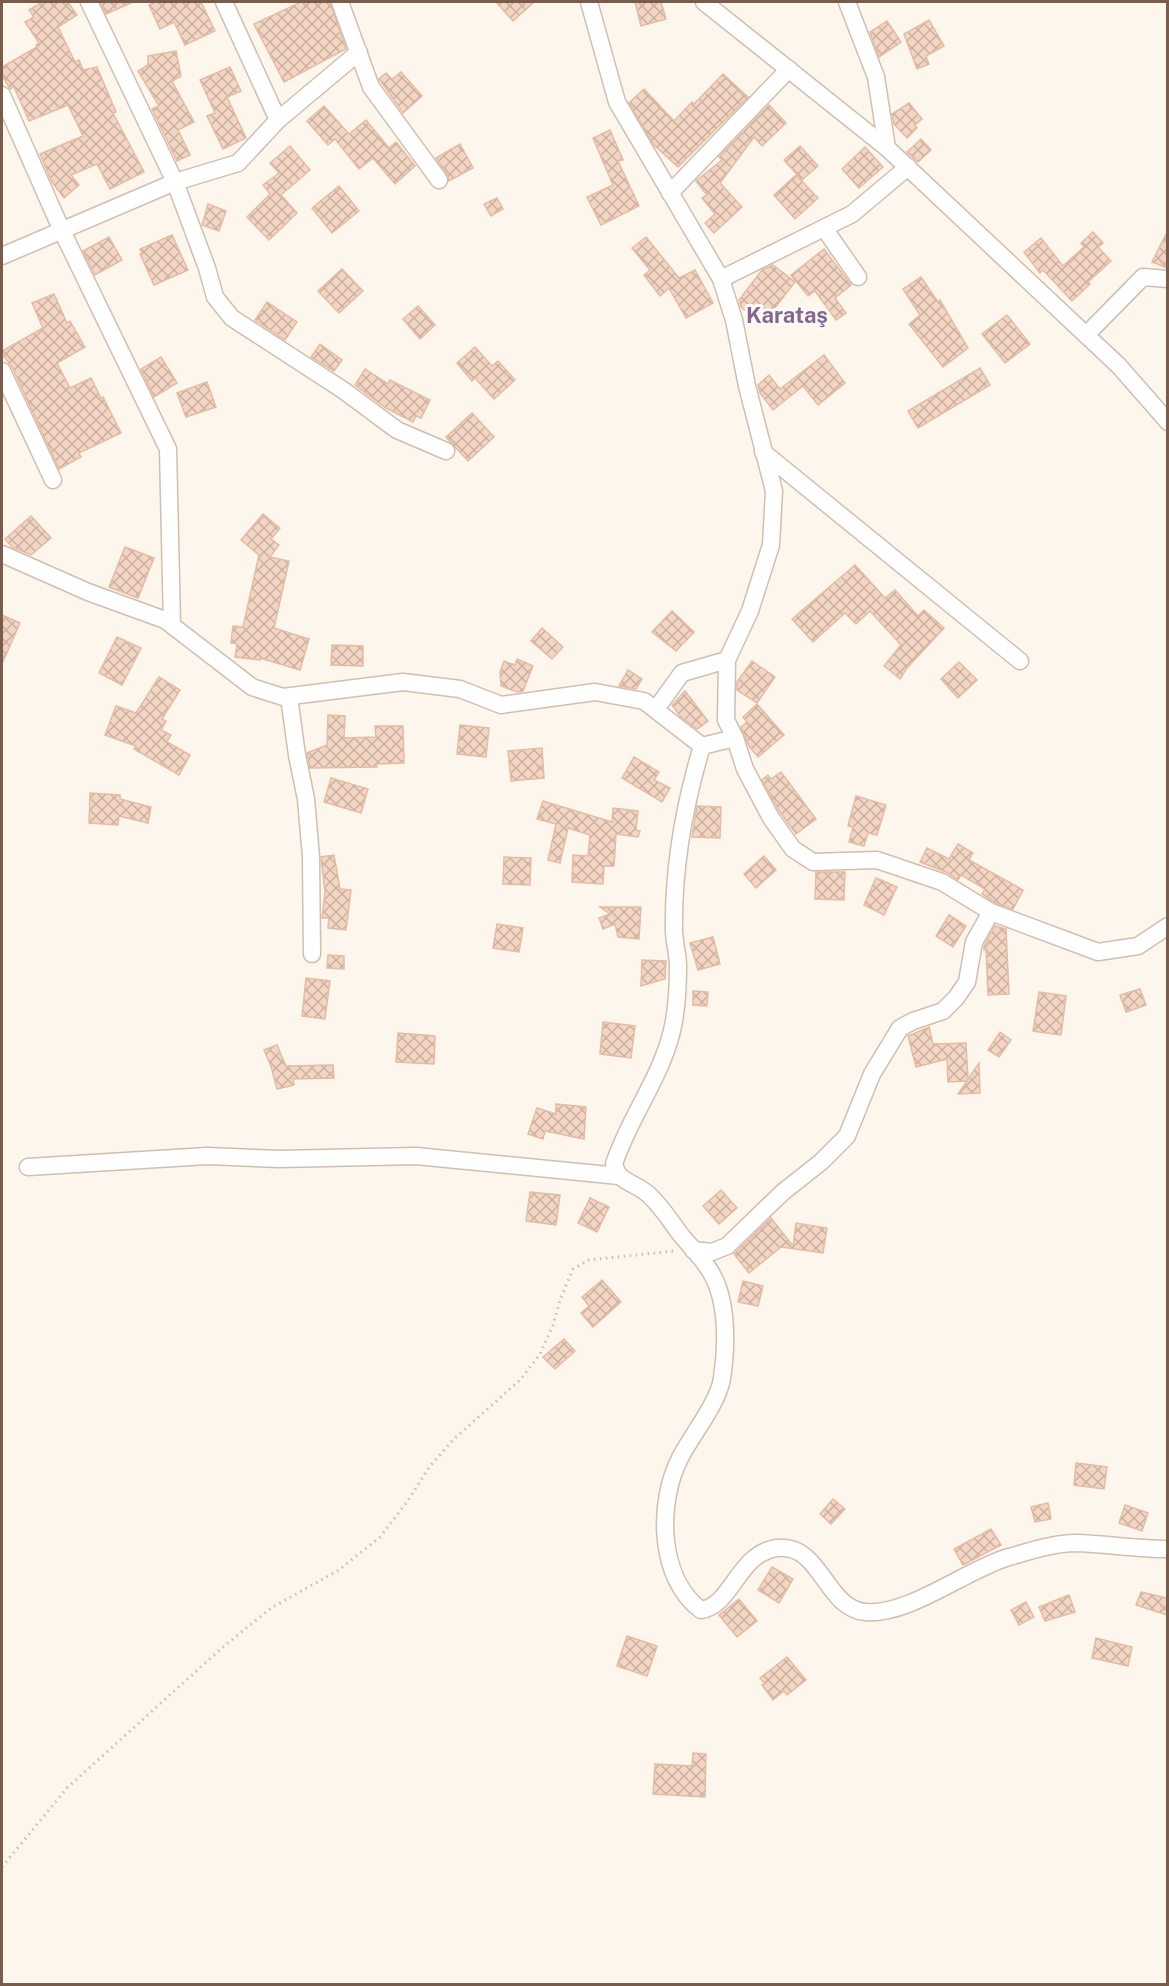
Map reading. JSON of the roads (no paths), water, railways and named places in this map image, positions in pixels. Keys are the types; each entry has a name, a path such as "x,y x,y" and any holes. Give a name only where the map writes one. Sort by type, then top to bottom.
{"street":[{"path":"89,2 175,182 207,268 215,297 232,318 343,390 397,430 447,451"},
{"path":"224,2 278,120"},
{"path":"340,2 371,87 439,180"},
{"path":"589,2 617,102 721,279 734,320 747,386 774,490 771,545 750,611 727,660 726,720 735,738 745,769 771,818 793,849 813,862 877,860 942,882 991,912 1098,952 1138,946 1167,926"},
{"path":"704,2 908,167 1119,366 1167,422"},
{"path":"847,2 876,77 887,148"},
{"path":"2,256 175,182 238,163 278,120 359,52"},
{"path":"670,194 789,69"},
{"path":"2,95 62,231 168,449 172,625"},
{"path":"721,279 852,214 908,167"},
{"path":"824,228 858,277"},
{"path":"1086,335 1143,277 1167,279"},
{"path":"2,371 53,480"},
{"path":"764,452 1020,661"},
{"path":"2,554 88,592 165,620 252,687 284,697 403,682 460,689 501,705 596,692 644,701 702,746"},
{"path":"656,709 682,673 727,660"},
{"path":"289,697 306,799 311,857 312,954"},
{"path":"702,746 735,738"},
{"path":"619,1176 614,1164 619,1149 652,1084 667,1048 674,1021 678,965 674,932 676,860 690,784 702,746"},
{"path":"693,1250 712,1252 727,1246 783,1192 821,1162 847,1136 872,1074 900,1028 943,1011 967,982 974,942 991,912"},
{"path":"28,1167 207,1156 279,1159 416,1156 619,1176 635,1184 650,1195 711,1272 723,1304 725,1344 722,1381 709,1410 680,1457 672,1477 665,1509 669,1560 683,1592 701,1610 709,1609 717,1602 745,1565 757,1556 776,1548 792,1550 804,1555 814,1565 831,1590 849,1607 862,1612 878,1612 897,1607 1006,1558 1047,1547 1075,1543 1167,1549"}],"district":[{"name":"Karataş","path":"787,315"}]}
